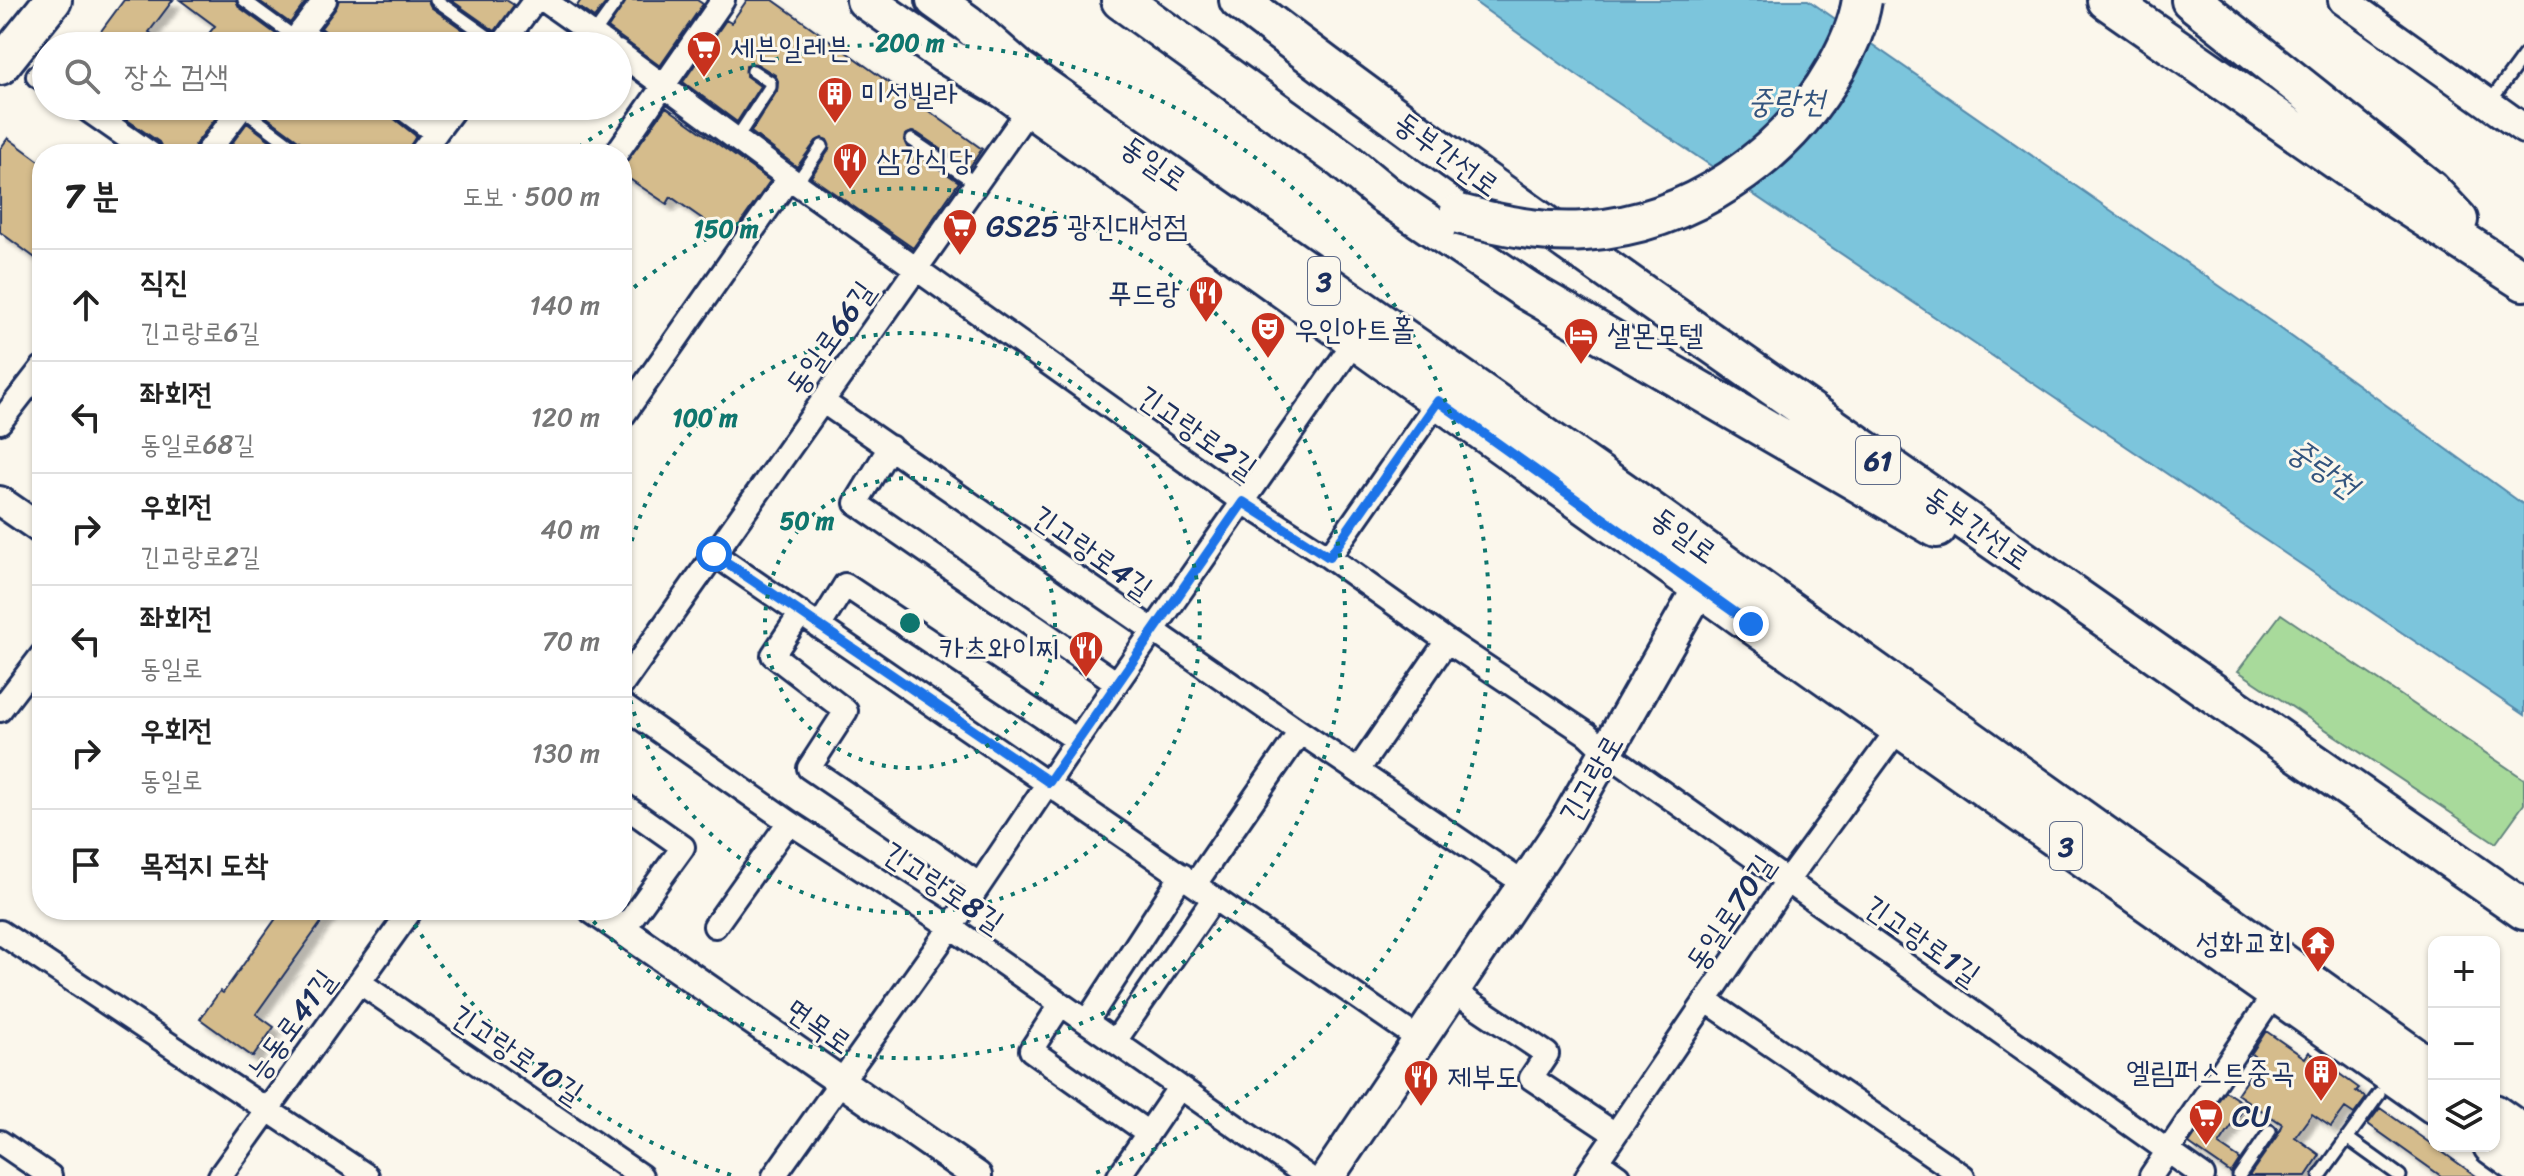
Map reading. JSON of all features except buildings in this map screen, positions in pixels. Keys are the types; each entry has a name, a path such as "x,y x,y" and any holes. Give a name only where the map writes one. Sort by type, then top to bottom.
{"highway":[{"path":"1121,0 1343,160 1406,210 1528,291 1924,521 2093,609"},
{"name":"동부간선로","path":"1239,0 1578,248 2524,910"},
{"path":"1343,160 1392,181 1439,207 1532,230 1585,231 1643,222 1697,200 1726,184 1753,164 1797,123 1818,97 1851,40 1862,0"},
{"path":"2107,0 2347,167 2511,272"},
{"path":"2191,0 2430,190 2511,272"}],"main road":[{"path":"0,66 53,0"},
{"name":"동일로","path":"865,0 943,54 1003,89 1563,490 1708,572 2428,1066"},
{"name":"동일로","path":"935,0 967,23 1019,69 1622,490 1708,572 1899,728 2428,1101"},
{"path":"1563,490 1596,495 1620,510 1626,502 1622,490"},
{"name":"긴고랑로","path":"1328,1176 1526,885 1607,753 1708,572"},
{"path":"2500,1117 2524,1134"},
{"path":"2500,1152 2524,1169"}],"street":[{"path":"301,32 325,0"},
{"path":"511,32 535,0"},
{"path":"544,0 590,32"},
{"path":"623,144 723,0"},
{"path":"2343,0 2494,96 2524,106"},
{"path":"2375,0 2494,96 2524,129"},
{"name":"긴고랑로2길","path":"632,62 792,181 1243,502 1329,557 1447,641 1587,734 1607,753"},
{"name":"동일로66길","path":"632,671 1029,109"},
{"path":"102,120 137,144"},
{"path":"214,144 232,120"},
{"path":"410,120 427,144"},
{"path":"431,144 447,120"},
{"path":"632,403 792,181"},
{"path":"774,1176 951,927 1077,740 1355,341"},
{"path":"0,422 32,381"},
{"name":"긴고랑로4길","path":"822,401 1526,885"},
{"path":"1329,557 1438,401"},
{"path":"890,447 856,503 1117,683"},
{"path":"0,501 32,523"},
{"path":"714,554 1420,1040"},
{"path":"819,627 845,585 1077,740"},
{"path":"801,613 773,655 846,711 809,768 979,884"},
{"path":"1358,770 1447,641"},
{"path":"0,710 32,668"},
{"name":"긴고랑로8길","path":"632,712 789,822 951,927 1307,1176"},
{"name":"동일로70길","path":"1592,1169 1787,881 1899,728"},
{"path":"1087,1021 1300,732"},
{"name":"긴고랑로1길","path":"1607,753 2203,1176"},
{"path":"632,811 683,847 632,918"},
{"path":"715,926 789,822"},
{"path":"1115,1041 1214,898"},
{"name":"능동로41길","path":"220,1176 404,920"},
{"name":"면목로","path":"608,920 977,1176"},
{"path":"623,930 630,920"},
{"path":"0,932 367,1176"},
{"name":"긴고랑로10길","path":"359,982 641,1176"},
{"path":"1453,991 1547,1054 1531,1078 1615,1134"},
{"path":"2151,1176 2275,993"},
{"path":"1707,1001 1963,1176"},
{"path":"1061,1004 1031,1050 1148,1133"},
{"path":"1119,1176 1179,1088"},
{"path":"0,1142 50,1176"},
{"path":"1592,1169 1618,1176"}],"lane":[{"path":"244,0 288,32"},
{"path":"436,0 481,32"},
{"path":"604,32 618,0"},
{"path":"2494,96 2524,55"},
{"path":"736,139 771,85 753,71"},
{"path":"259,120 289,144"},
{"path":"912,140 977,184"},
{"path":"792,181 822,146"},
{"path":"2320,1176 2379,1094"},
{"path":"2239,1176 2270,1131"},
{"path":"2347,1138 2400,1176"}],"green space":[{"path":"2281,614 2524,779 2524,804 2496,843 2238,671"}],"water":[{"name":"중랑천","path":"1472,0 1808,0 2273,323 2524,505 2524,715 1578,76"}],"place":[{"name":"세븐일레븐","path":"704,79"},
{"name":"미성빌라","path":"835,125"},
{"name":"삼강식당","path":"850,191"},
{"name":"GS25 광진대성점","path":"960,257"},
{"name":"푸드랑","path":"1206,324"},
{"name":"우인아트홀","path":"1268,360"},
{"name":"샐몬모텔","path":"1581,366"},
{"name":"카츠와이찌","path":"1086,679"},
{"name":"성화교회","path":"2318,974"},
{"name":"엘림퍼스트중곡","path":"2321,1103"},
{"name":"제부도","path":"1421,1108"},
{"name":"CU","path":"2206,1147"}],"route":[{"path":"714,554 1049,782 1243,502 1329,557 1438,401 1751,624"}]}
